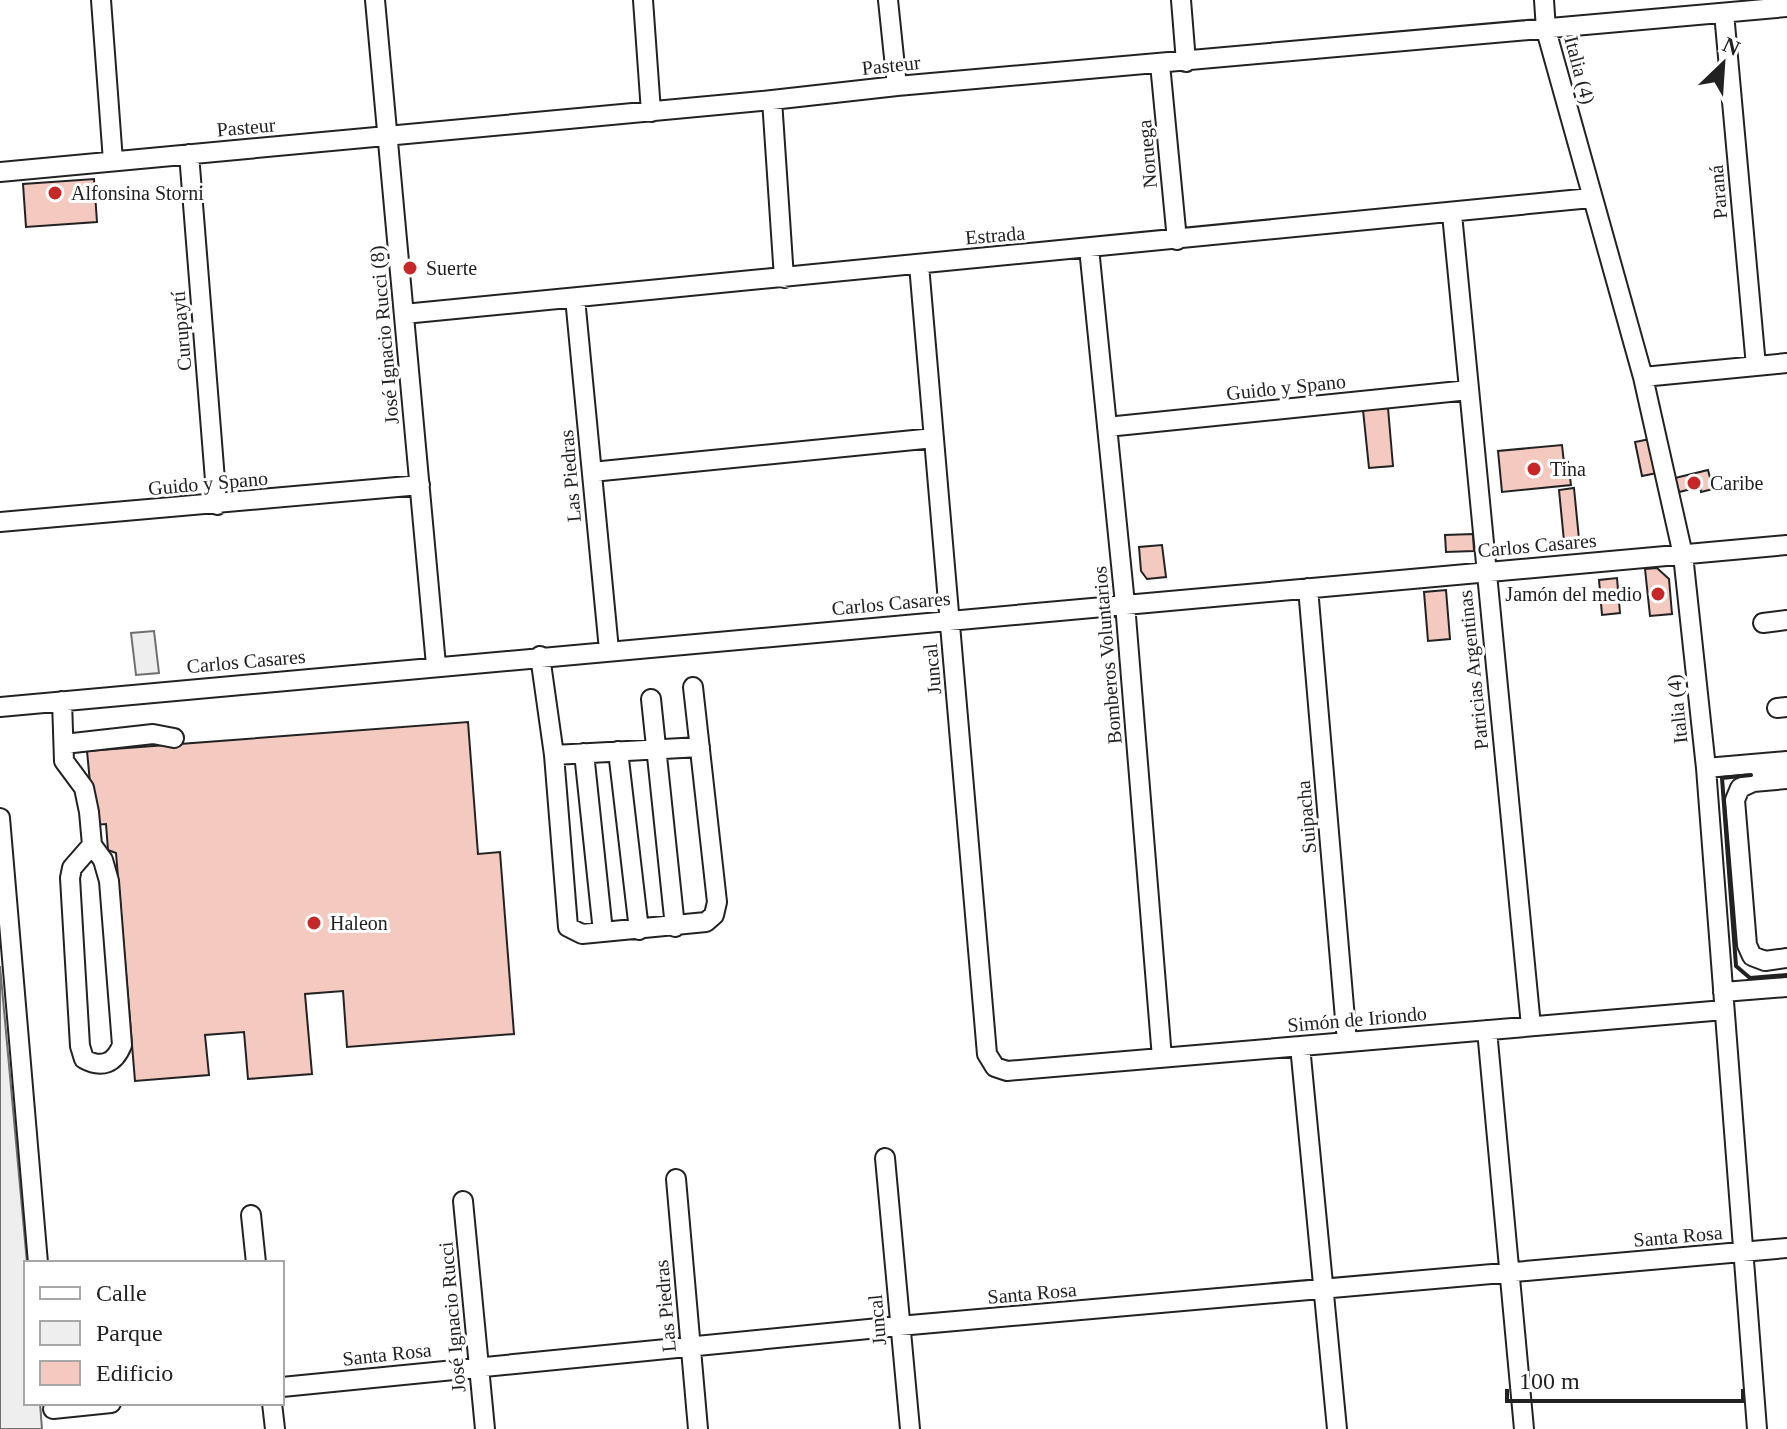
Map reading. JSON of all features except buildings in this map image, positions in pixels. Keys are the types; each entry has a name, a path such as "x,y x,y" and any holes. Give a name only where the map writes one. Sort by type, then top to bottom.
{"street":[{"path":"101,0 113,161"},
{"name":"José Ignacio Rucci (8)","path":"375,0 436,665"},
{"path":"643,0 651,112"},
{"path":"888,0 897,86"},
{"path":"1181,0 1186,62"},
{"name":"Italia (4)","path":"1544,0 1546,30 1643,377 1683,555 1706,768 1757,1429"},
{"name":"Pasteur","path":"0,172 651,112 897,86 1787,7"},
{"name":"Paraná","path":"1724,13 1756,366"},
{"name":"Noruega","path":"1160,64 1177,240"},
{"path":"772,100 784,278"},
{"name":"Curupaytí","path":"189,154 217,505"},
{"name":"Estrada","path":"404,314 1452,214 1591,198"},
{"name":"Patricias Argentinas","path":"1452,214 1531,1026"},
{"name":"Bomberos Voluntarios","path":"1089,248 1125,604 1162,1058"},
{"name":"Juncal","path":"919,265 987,1054 995,1067"},
{"name":"Las Piedras","path":"575,298 609,650"},
{"path":"1643,377 1787,363"},
{"name":"Guido y Spano","path":"1107,427 1469,390"},
{"path":"592,472 934,438"},
{"name":"Guido y Spano","path":"0,522 420,485"},
{"name":"Carlos Casares","path":"0,707 436,665 1787,545"},
{"name":"Suipacha","path":"1308,588 1347,1042"},
{"path":"1763,623 1787,620"},
{"path":"540,656 554,755 568,927 582,934 675,927 706,922 714,915 717,902 693,687"},
{"path":"651,699 675,927"},
{"path":"62,701 64,761 84,788 92,845 108,871 122,1045 109,1063 95,1064 84,1059 80,1046 70,878 72,868 92,845"},
{"path":"64,744 153,734 174,738"},
{"path":"554,755 700,747"},
{"path":"618,751 639,930"},
{"path":"584,753 603,932"},
{"path":"1706,768 1787,761"},
{"path":"1787,779 1753,782 1740,788 1735,800 1747,945 1752,956 1765,961 1787,958"},
{"path":"0,818 38,1261"},
{"name":"Simón de Iriondo","path":"995,1067 1007,1071 1531,1026 1724,1001 1787,987"},
{"path":"1487,1030 1524,1429"},
{"path":"1300,1046 1337,1429"},
{"name":"Juncal","path":"885,1158 910,1429"},
{"name":"Las Piedras","path":"676,1179 698,1429"},
{"name":"José Ignacio Rucci","path":"463,1201 485,1429"},
{"path":"251,1215 256,1261"},
{"name":"Santa Rosa","path":"284,1387 899,1326 1787,1248"},
{"path":"272,1405 275,1429"},
{"path":"52,1406 54,1429"}],"green space":[{"path":"154,631 159,673 136,675 131,633"},
{"path":"0,966 27,1261 24,1261 24,1405 40,1405 42,1429 0,1429"}],"wall":[{"path":"1751,775 1722,778 1736,966 1750,978 1787,975"}],"place":[{"name":"Alfonsina Storni","path":"55,193"},
{"name":"Suerte","path":"410,268"},
{"name":"Tina","path":"1534,469"},
{"name":"Caribe","path":"1694,483"},
{"name":"Jamón del medio","path":"1658,594"},
{"name":"Haleon","path":"314,923"}]}
